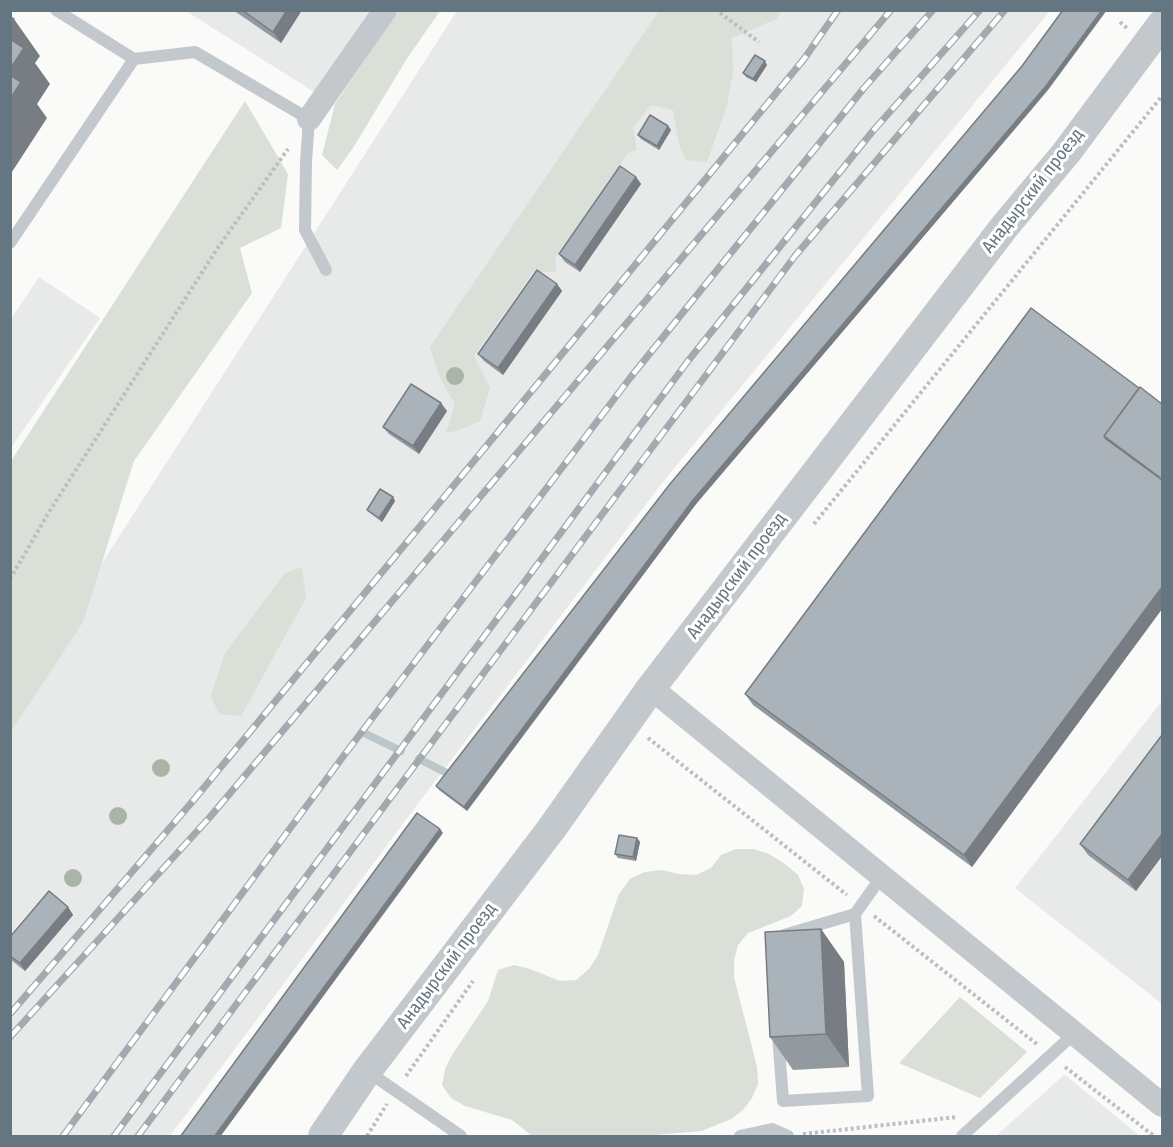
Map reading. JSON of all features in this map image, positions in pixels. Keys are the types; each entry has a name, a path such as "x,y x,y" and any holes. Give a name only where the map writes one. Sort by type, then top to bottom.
{"street":[{"path":"309,119 385,10"},
{"name":"Анадырский проезд","path":"323,1137 367,1071 552,828 651,688 990,245 1066,153 1162,24"},
{"path":"651,688 1162,1105"}],"lane":[{"path":"56,10 134,59 195,52 309,119 305,230 326,270"},
{"path":"10,243 134,59"},
{"path":"771,939 858,910 882,876"},
{"path":"777,1020 783,1101 868,1096 858,910"},
{"path":"962,1137 1075,1033"},
{"path":"367,1071 461,1137"},
{"path":"740,1137 772,1129 788,1136"}],"path":[{"path":"720,13 759,42"},
{"path":"811,528 1162,96"},
{"path":"10,579 217,249 309,119"},
{"path":"645,736 858,910 1051,1055 1154,1137"},
{"path":"367,1137 395,1091 476,976"},
{"path":"788,1136 987,1113"}],"shaded area":[{"path":"186,11 369,11 314,92"},
{"path":"398,11 440,11 406,60 353,148 337,170 322,155 335,104"},
{"path":"457,11 1050,11 662,483 420,801 170,1136 11,1136 10,706"},
{"path":"659,11 782,11 776,19 732,38 733,73 727,105 707,162 686,160 679,144 673,110 651,105 633,128 637,150 628,153 555,258 556,272 533,272 474,356 490,388 480,421 446,433 455,404 440,378 430,347"},
{"path":"245,101 288,174 281,228 240,248 252,293 134,461 83,622 11,731 11,461"},
{"path":"39,277 100,318 11,448 11,319"},
{"path":"302,567 306,598 241,716 219,714 211,696 224,655 285,573"},
{"path":"1162,701 1162,1004 1015,888"},
{"path":"736,849 754,849 769,854 798,875 804,889 802,906 791,916 748,933 738,945 734,960 734,977 757,1067 758,1084 743,1110 731,1119 702,1131 644,1136 532,1136 512,1120 465,1106 451,1098 442,1085 445,1069 488,1001 498,970 514,965 560,981 576,980 589,969 598,955 619,894 631,878 645,872 662,870 696,875 711,868 721,855"},
{"path":"960,997 1027,1052 980,1098 899,1063"},
{"path":"1065,1075 1140,1136 996,1136"}],"building":[{"path":"242,10 287,10 273,32"},
{"path":"1063,10 1102,10 1046,86 693,500 464,807 436,786 670,484 1022,66"},
{"path":"10,39 24,48 10,69"},
{"path":"755,55 765,61 753,79 743,73"},
{"path":"10,75 21,82 10,99"},
{"path":"650,115 668,126 657,146 638,135"},
{"path":"620,166 636,177 575,265 559,254"},
{"path":"537,270 557,284 498,368 478,354"},
{"path":"1031,308 1139,388 1104,436 1162,480 1162,587 964,855 745,694"},
{"path":"411,384 441,403 413,446 383,427"},
{"path":"1140,387 1162,404 1162,479 1104,436"},
{"path":"380,489 393,497 379,518 367,510"},
{"path":"1162,735 1162,834 1128,880 1080,844"},
{"path":"417,813 440,829 214,1137 180,1137"},
{"path":"619,835 637,838 633,857 615,854"},
{"path":"49,891 68,907 20,963 10,956 10,937"},
{"path":"821,929 826,1034 770,1037 765,932"}],"waterway":[{"path":"362,732 401,751"},
{"path":"419,759 447,773"}],"railway":[{"path":"10,1014 192,802 512,415 804,59 838,10"},
{"path":"10,1037 210,817 891,10"},
{"path":"63,1136 342,758 630,378 864,88 933,10"},
{"path":"114,1136 688,361 872,132 980,10"},
{"path":"138,1136 795,256 1005,10"}]}
